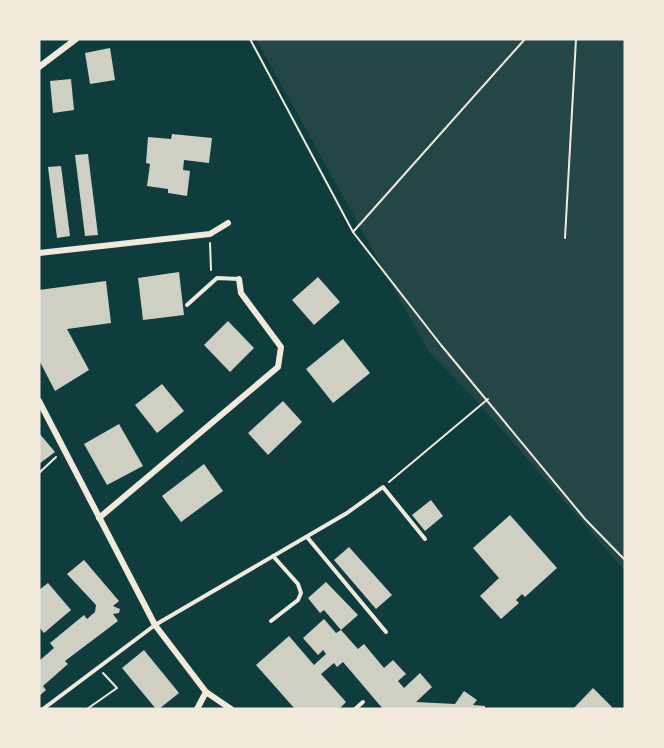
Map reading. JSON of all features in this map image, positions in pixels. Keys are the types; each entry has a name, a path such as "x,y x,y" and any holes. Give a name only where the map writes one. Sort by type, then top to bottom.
{"street":[{"path":"39,68 76,39"},
{"path":"39,253 210,234 228,223"},
{"path":"99,518 278,367 281,347 241,293 239,279"},
{"path":"39,401 155,624 207,692 231,709"},
{"path":"197,709 207,692"}],"lane":[{"path":"187,305 217,278 239,279"},
{"path":"43,709 155,624 347,513 383,487 425,539"},
{"path":"307,537 386,632"},
{"path":"271,621 298,600 301,593 298,584 273,556"},
{"path":"355,709 363,702"}],"path":[{"path":"250,39 353,232 441,345 585,519 625,560"},
{"path":"353,232 525,39"},
{"path":"565,238 576,39"},
{"path":"210,234 211,272 217,278"},
{"path":"383,487 488,399"},
{"path":"39,473 65,449"},
{"path":"87,709 117,688 97,667"}],"shaded area":[{"path":"256,39 625,39 625,571 477,401 429,352"}],"building":[{"path":"110,48 115,80 90,84 85,53"},
{"path":"71,79 74,110 53,113 50,81"},
{"path":"172,134 212,138 209,163 184,160 183,170 190,171 187,196 168,193 168,189 147,186 150,164 146,163 148,137 171,139"},
{"path":"88,154 98,235 85,236 75,155"},
{"path":"61,166 70,236 57,238 48,167"},
{"path":"179,272 184,315 143,320 138,278"},
{"path":"318,277 340,302 314,325 292,300"},
{"path":"106,281 111,323 67,329 89,370 55,391 39,360 39,290"},
{"path":"228,321 254,348 230,372 204,345"},
{"path":"343,339 370,373 333,403 306,369"},
{"path":"162,384 184,411 157,433 135,405"},
{"path":"283,401 302,422 268,455 248,433"},
{"path":"119,424 143,466 107,485 84,444"},
{"path":"39,433 55,452 39,464"},
{"path":"204,464 223,491 181,522 162,496"},
{"path":"431,500 443,516 425,531 412,515"},
{"path":"510,515 557,568 525,597 522,594 516,600 519,603 501,619 480,596 499,578 473,548"},
{"path":"349,547 392,595 376,609 334,560"},
{"path":"84,560 119,601 113,606 120,609 119,613 113,614 118,621 65,661 68,664 43,686 46,690 39,696 39,661 54,648 50,643 84,615 87,619 95,612 96,605 67,574"},
{"path":"326,582 358,615 341,630 324,610 320,613 308,598"},
{"path":"48,583 71,610 44,633 39,627 39,590"},
{"path":"324,619 336,633 341,630 358,649 364,644 384,668 393,660 406,674 398,681 404,688 420,673 432,687 416,702 455,704 464,691 477,700 473,705 485,706 485,709 383,709 343,662 337,667 334,663 321,674 346,702 339,709 295,709 256,665 289,636 314,665 326,654 323,650 318,655 303,638"},
{"path":"144,650 179,693 159,709 156,709 122,668"},
{"path":"593,688 612,707 610,709 573,709"}]}
